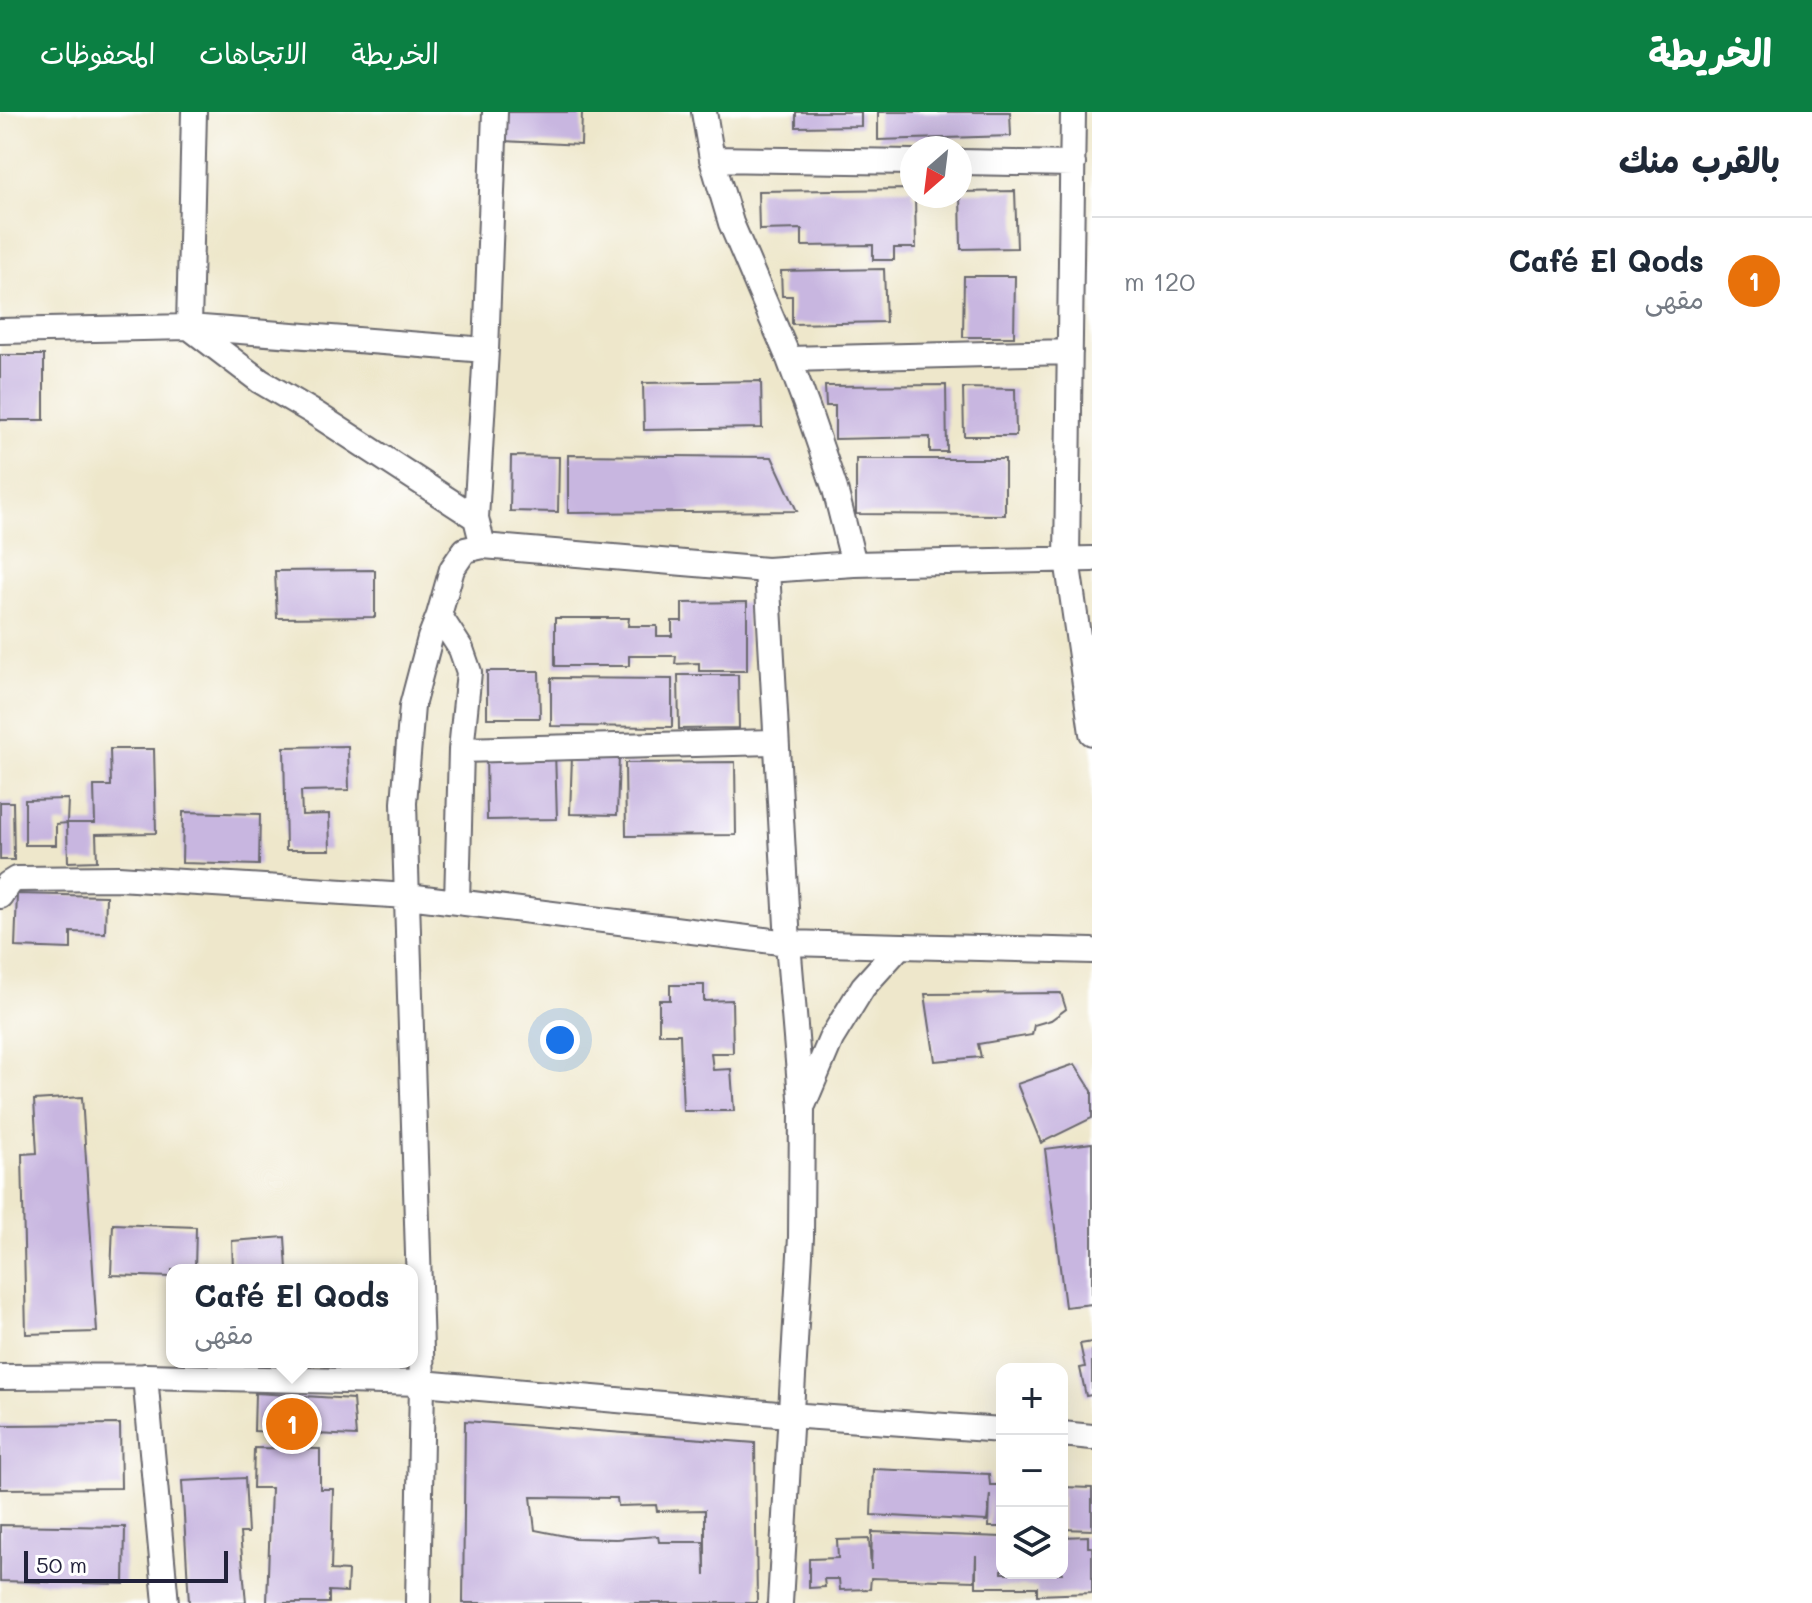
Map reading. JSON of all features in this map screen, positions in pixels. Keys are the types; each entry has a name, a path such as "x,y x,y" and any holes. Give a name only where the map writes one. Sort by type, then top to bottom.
{"street":[{"path":"189,327 194,112"},
{"path":"483,546 476,518 495,112"},
{"path":"704,112 712,159 731,223 789,359 835,489 854,564"},
{"path":"1073,112 1073,164 1082,289 1070,352 1067,559 1092,733"},
{"path":"712,159 900,162"},
{"path":"972,162 1073,164"},
{"path":"189,327 260,381 476,518"},
{"path":"0,331 189,327 486,350"},
{"path":"789,359 1070,352"},
{"path":"418,1603 422,1383 404,803 412,706 452,569 465,550 483,546 767,570 854,564 1092,559"},
{"path":"767,570 788,943 802,1109 801,1237 780,1603"},
{"path":"439,615 461,649 469,672 461,750 457,902"},
{"path":"461,750 776,742"},
{"path":"3,888 16,879 118,878 408,896 788,943 1092,951"},
{"path":"802,1109 831,1039 863,987 900,946"},
{"path":"145,1376 166,1603"},
{"path":"0,1377 145,1376 422,1383 996,1430"},
{"path":"1068,1435 1092,1437"}],"building":[{"path":"504,112 582,112 581,145 503,141"},
{"path":"796,112 861,112 861,126 796,127"},
{"path":"878,112 1010,112 1011,136 900,136 900,139 878,140"},
{"path":"900,189 900,208 915,208 916,248 894,248 894,260 873,260 873,245 802,246 802,229 759,230 758,191"},
{"path":"1015,191 1017,248 961,249 960,208 972,208 972,192"},
{"path":"884,269 886,322 792,324 792,296 782,296 781,271"},
{"path":"964,276 1015,276 1014,337 963,337"},
{"path":"0,355 44,355 44,420 0,420"},
{"path":"761,381 762,428 644,430 643,383"},
{"path":"946,385 947,452 930,452 930,437 835,439 835,406 826,406 825,386"},
{"path":"963,388 1015,389 1016,436 964,436"},
{"path":"568,455 772,457 797,511 568,513"},
{"path":"511,456 559,457 558,512 510,511"},
{"path":"856,459 1005,459 1005,515 856,514"},
{"path":"375,570 375,617 277,618 275,571"},
{"path":"747,602 747,671 699,671 699,663 675,664 676,656 629,656 629,666 555,666 555,618 629,618 628,626 657,626 657,636 672,636 672,621 682,621 682,603"},
{"path":"487,671 539,671 540,718 487,718"},
{"path":"678,675 738,675 739,728 679,729"},
{"path":"551,678 672,679 672,727 551,726"},
{"path":"348,746 349,790 301,791 302,815 329,814 330,850 286,850 284,747"},
{"path":"110,749 154,749 156,833 96,834 97,861 68,862 67,823 95,823 94,786 111,786"},
{"path":"486,751 555,751 557,819 487,820"},
{"path":"572,756 619,757 617,815 570,814"},
{"path":"735,762 736,835 626,836 625,763"},
{"path":"68,799 67,823 56,824 56,845 25,845 25,800"},
{"path":"0,802 13,802 14,860 0,860"},
{"path":"183,812 260,814 259,865 182,863"},
{"path":"17,894 106,896 105,933 71,932 71,949 15,947"},
{"path":"670,985 704,985 704,1001 732,1000 733,1053 711,1053 713,1070 731,1069 734,1111 683,1111 680,1034 659,1034 659,1000 670,1000"},
{"path":"1061,993 1066,1009 1051,1020 1034,1025 1032,1035 978,1044 981,1057 935,1061 925,994"},
{"path":"1075,1064 1092,1091 1092,1118 1041,1143 1017,1084"},
{"path":"82,1097 97,1332 26,1334 22,1154 37,1153 34,1100"},
{"path":"1092,1143 1092,1304 1065,1307 1045,1149"},
{"path":"113,1224 196,1227 195,1264 166,1264 166,1277 111,1275"},
{"path":"285,1237 287,1264 233,1264 232,1241"},
{"path":"1092,1342 1092,1395 1086,1396 1080,1368 1085,1367 1080,1344"},
{"path":"255,1393 353,1399 356,1436 254,1431"},
{"path":"465,1421 755,1443 757,1603 463,1603","holes":["531,1497 617,1498 618,1506 656,1505 657,1511 705,1510 705,1576 704,1542 659,1542 658,1536 575,1538 535,1530"]},
{"path":"120,1424 121,1488 0,1489 0,1425"},
{"path":"254,1448 320,1449 320,1489 333,1489 331,1570 348,1571 347,1592 329,1591 329,1603 267,1603 271,1488 253,1488"},
{"path":"873,1469 989,1474 990,1485 996,1485 996,1527 989,1527 990,1494 987,1521 871,1515"},
{"path":"245,1478 248,1533 240,1533 246,1603 189,1603 182,1481"},
{"path":"1068,1487 1092,1488 1092,1530 1068,1529"},
{"path":"0,1525 125,1527 124,1584 0,1581"},
{"path":"872,1532 996,1537 996,1579 1068,1579 1068,1537 1088,1536 1088,1547 1092,1547 1092,1593 1037,1595 1037,1587 976,1587 976,1555 975,1581 871,1578 870,1589 840,1590 839,1579 824,1579 825,1587 809,1588 809,1559 838,1558 837,1540 869,1539 871,1569"}],"place":[{"name":"Café El Qods","path":"292,1424"}]}
